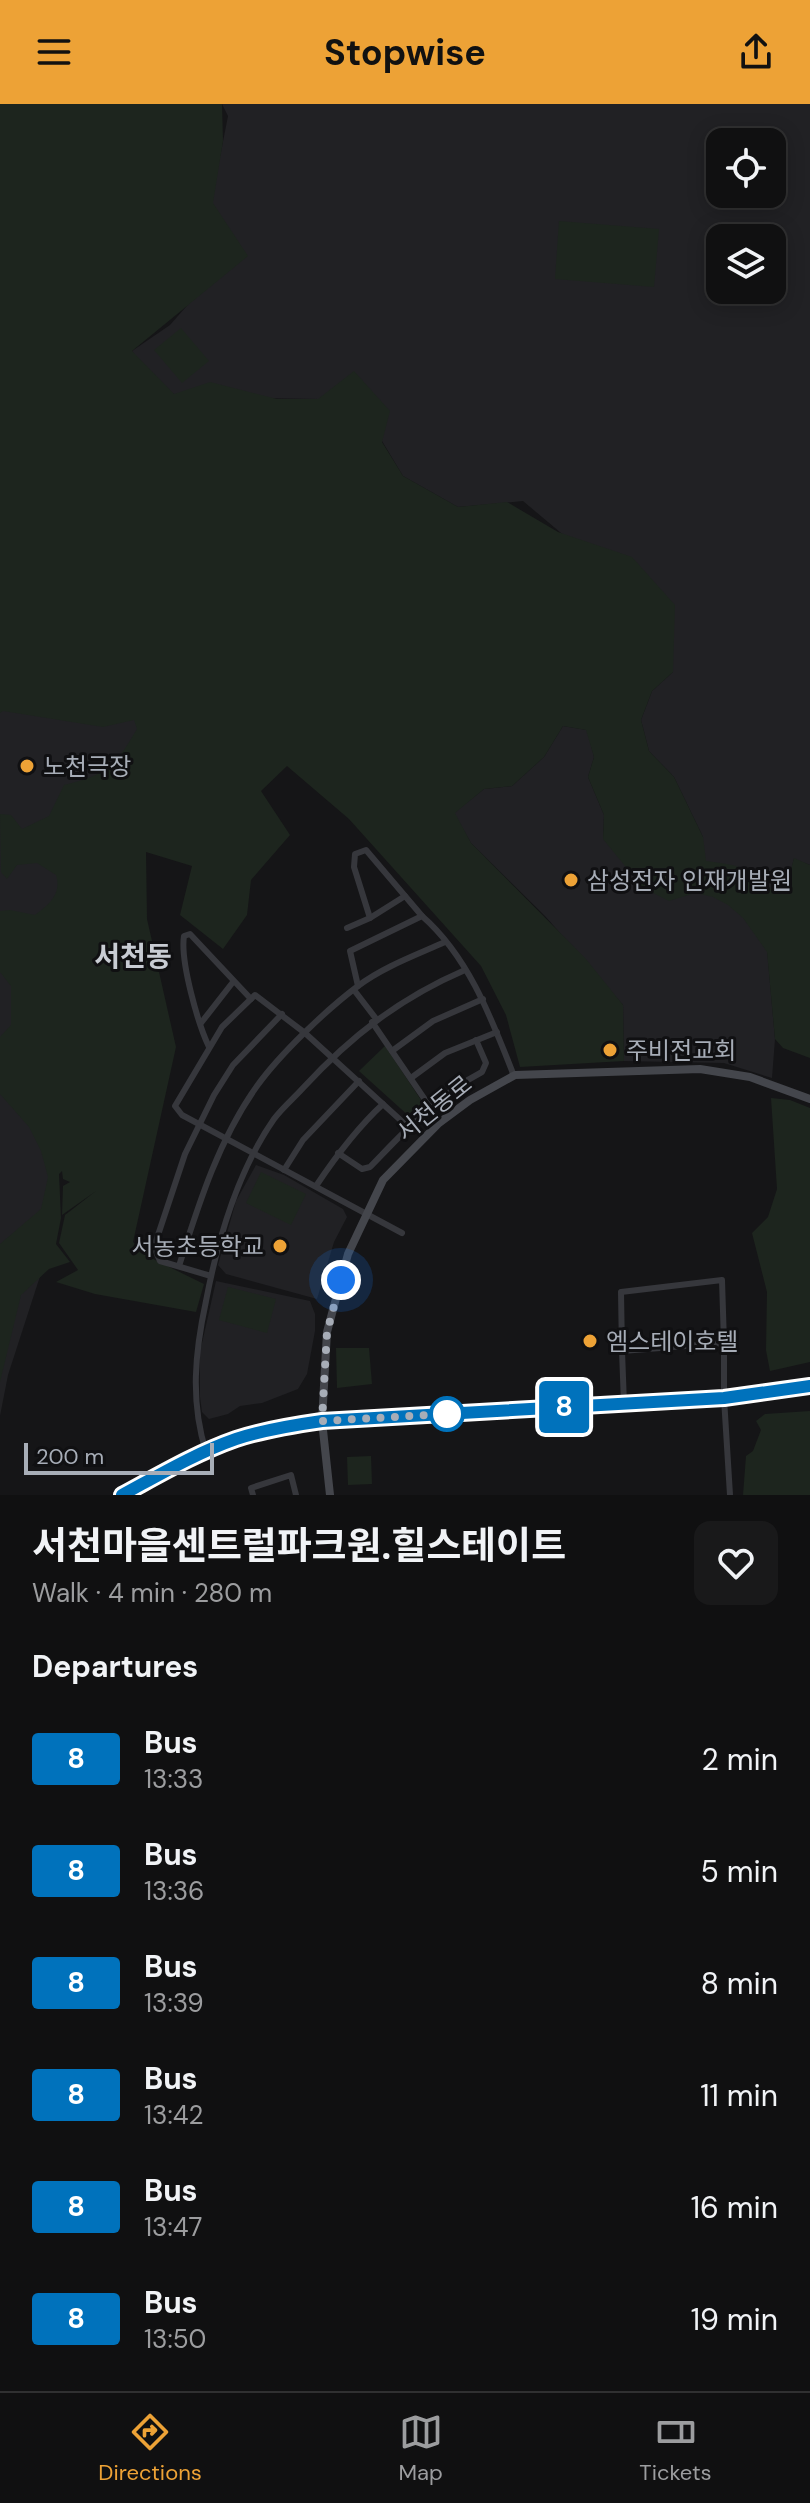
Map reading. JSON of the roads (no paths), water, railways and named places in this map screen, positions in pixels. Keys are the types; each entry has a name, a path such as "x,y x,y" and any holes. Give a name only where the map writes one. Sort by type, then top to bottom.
{"street":[{"path":"370,918 354,867 355,854 366,850 465,970 483,999 514,1076"},
{"path":"347,928 405,896"},
{"path":"422,916 350,951 356,988 392,1051 430,1107"},
{"path":"209,1047 200,1023 186,962 184,936 190,934 251,999"},
{"path":"179,1266 200,1200 225,1139 258,1085 305,1033 356,988 445,942"},
{"path":"206,1452 197,1424 195,1352 222,1228 255,1154 275,1119 333,1057 375,1021 427,986 465,970"},
{"path":"200,1023 233,982"},
{"path":"402,1233 199,1125 182,1115 175,1106 222,1027 255,995 333,1057 407,1126"},
{"path":"392,1051 433,1021 483,999"},
{"path":"211,1276 160,1261 154,1247 185,1154 199,1125 233,1065 282,1014"},
{"path":"411,1078 445,1053 497,1032"},
{"path":"338,1153 362,1169 370,1167 407,1126 458,1085 482,1072 486,1063 476,1040"},
{"name":"서천동로","path":"330,1495 322,1421 327,1332 348,1254 383,1180 431,1131 470,1100 514,1076 700,1069 726,1071 810,1099"},
{"path":"284,1170 303,1140 359,1081"},
{"path":"316,1186 362,1123 383,1104"},
{"path":"624,1404 621,1292 722,1280 730,1495"},
{"path":"622,1351 724,1343"},
{"path":"122,1495 236,1439 293,1425 724,1398 810,1386"},
{"path":"253,1495 251,1488 291,1475 296,1495"}],"place":[{"name":"노천극장","path":"27,766"},
{"name":"삼성전자 인재개발원","path":"571,880"},
{"name":"주비전교회","path":"610,1050"},
{"name":"서농초등학교","path":"280,1246"},
{"name":"엠스테이호텔","path":"590,1341"}],"district":[{"name":"서천동","path":"133,956"}]}
